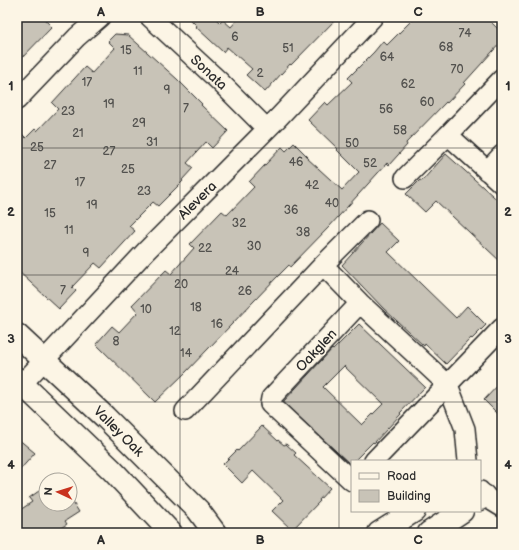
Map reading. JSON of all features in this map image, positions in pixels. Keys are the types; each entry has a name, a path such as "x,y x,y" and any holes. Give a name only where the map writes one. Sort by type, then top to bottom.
{"street":[{"path":"17,100 77,37 100,17"},
{"name":"Sonata","path":"150,17 267,128"},
{"name":"Alevera","path":"20,381 44,360 146,251 374,17"},
{"path":"405,178 502,79"},
{"path":"448,135 502,184"},
{"path":"487,171 502,155"},
{"path":"186,411 323,265 368,220"},
{"path":"323,265 360,303 448,385 465,429 468,460"},
{"name":"Oakglen","path":"351,480 270,404 271,398 360,303"},
{"path":"375,460 502,328"},
{"name":"Valley Oak","path":"17,335 105,417 198,510 215,533"},
{"path":"20,381 112,470 171,533"},
{"path":"384,531 412,512"},
{"path":"430,533 461,512"}],"building":[{"path":"26,17 42,17 52,27 17,63 17,26"},
{"path":"188,17 214,17 220,23 223,20 231,27 240,17 338,17 291,65 290,64 265,92 246,75 252,69 227,47 223,52 196,27 197,26"},
{"path":"415,17 486,17 502,33 502,41 464,83 465,84 406,143 407,145 389,165 387,163 329,227 290,267 289,265 277,277 185,373 155,402 96,344 112,326 119,332 138,312 132,305 166,270 171,274 194,248 190,244 222,211 227,215 254,187 249,182 282,147 286,151 294,143 308,157 307,158 342,190 359,172 308,120 325,102 328,105 352,82 348,78 383,41 387,45"},
{"path":"115,34 128,35 177,79 228,131 212,148 206,142 187,163 193,168 182,180 183,181 158,206 153,202 129,226 135,231 101,268 95,263 72,287 76,291 59,309 17,270 17,129 26,138 35,129 37,131 58,109 52,103 85,67 92,73 115,48 108,41"},
{"path":"446,154 502,204 502,263 436,201 425,212 406,194 420,180 422,181"},
{"path":"380,223 399,241 388,252 456,318 467,306 486,325 446,364 383,308 342,265"},
{"path":"359,324 425,387 374,443 373,442 355,460 351,460 351,465 283,402 332,349 333,350","holes":["344,366 383,404 362,425 323,387"]},
{"path":"502,381 502,418 484,400"},
{"path":"262,426 278,441 284,445 286,444 296,453 294,455 330,488 319,500 320,501 292,530 272,511 283,500 253,471 242,483 223,464"},
{"path":"17,438 35,453 17,473"},
{"path":"38,492 38,512 78,512 78,510 79,512 65,521 67,524 53,533 17,533 17,512 32,502 29,498"}]}
